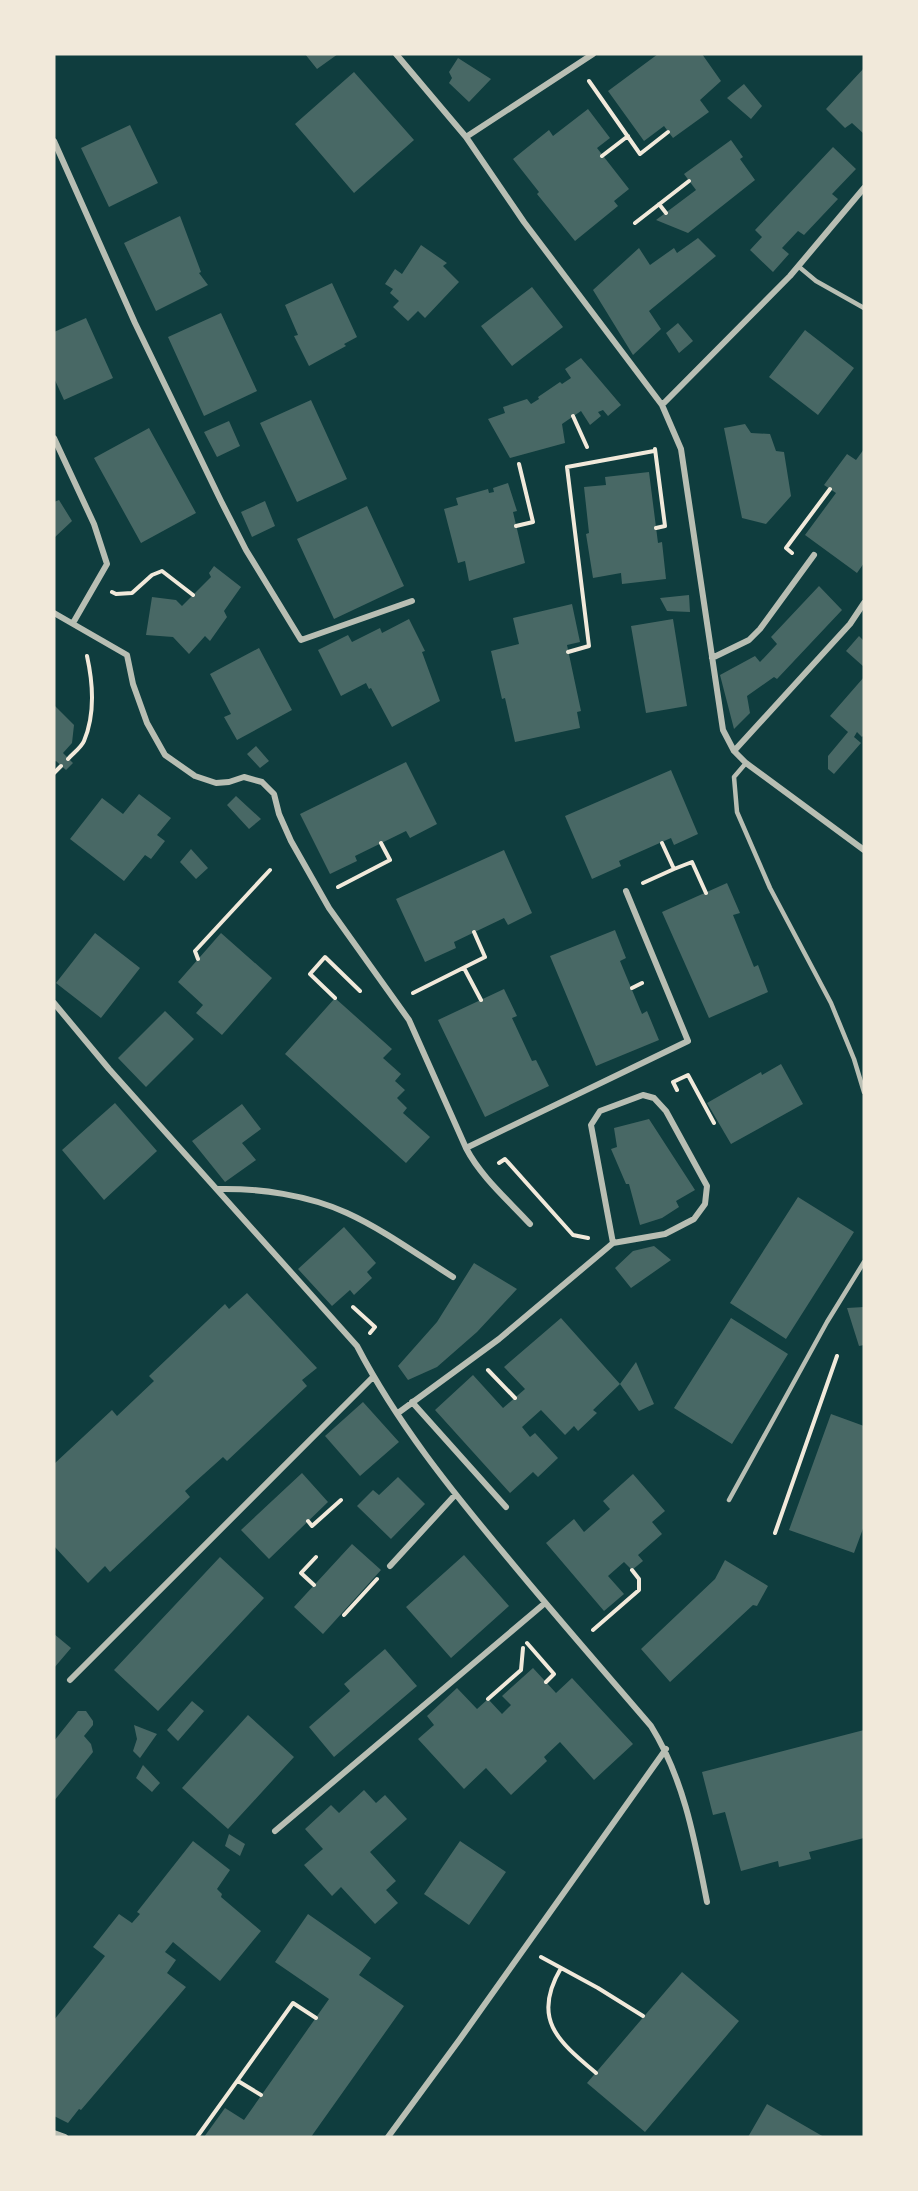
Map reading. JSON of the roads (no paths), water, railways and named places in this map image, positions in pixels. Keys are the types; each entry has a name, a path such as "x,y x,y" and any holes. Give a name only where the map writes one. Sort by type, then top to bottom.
{"street":[{"path":"396,54 466,137 524,222 662,405 681,449 723,730 734,751 746,763 864,850"},
{"path":"466,137 593,54"},
{"path":"54,141 135,323 221,501 246,549 301,640 412,601"},
{"path":"662,405 798,266 864,188"},
{"path":"54,438 94,524 107,564 73,623"},
{"path":"712,658 749,640 760,629 814,555"},
{"path":"734,751 850,624 864,603"},
{"path":"54,613 127,655 133,684 147,723 165,754 195,776 216,783 244,777 262,782 274,794 279,814 291,841 329,909 409,1020 473,1161 530,1224"},
{"path":"466,1148 688,1041 626,891"},
{"path":"54,1003 109,1069 357,1346 373,1377 425,1456 455,1495 651,1726 666,1749 682,1794 707,1902"},
{"path":"398,1413 499,1339 613,1243 665,1234 694,1219 705,1204 706,1186 666,1111 654,1098 643,1095 600,1111 591,1125 613,1243"},
{"path":"217,1189 238,1189 300,1198 345,1212 379,1230 453,1276"},
{"path":"70,1680 373,1377"},
{"path":"412,1402 506,1507"},
{"path":"390,1566 455,1495"},
{"path":"275,1831 545,1603"},
{"path":"388,2137 666,1749"},
{"path":"54,2133 65,2137"}],"lane":[{"path":"798,266 816,281 864,308"},
{"path":"746,763 734,777 737,812 770,888 831,1003 854,1059 864,1092"},
{"path":"729,1500 827,1322 864,1262"}]}
